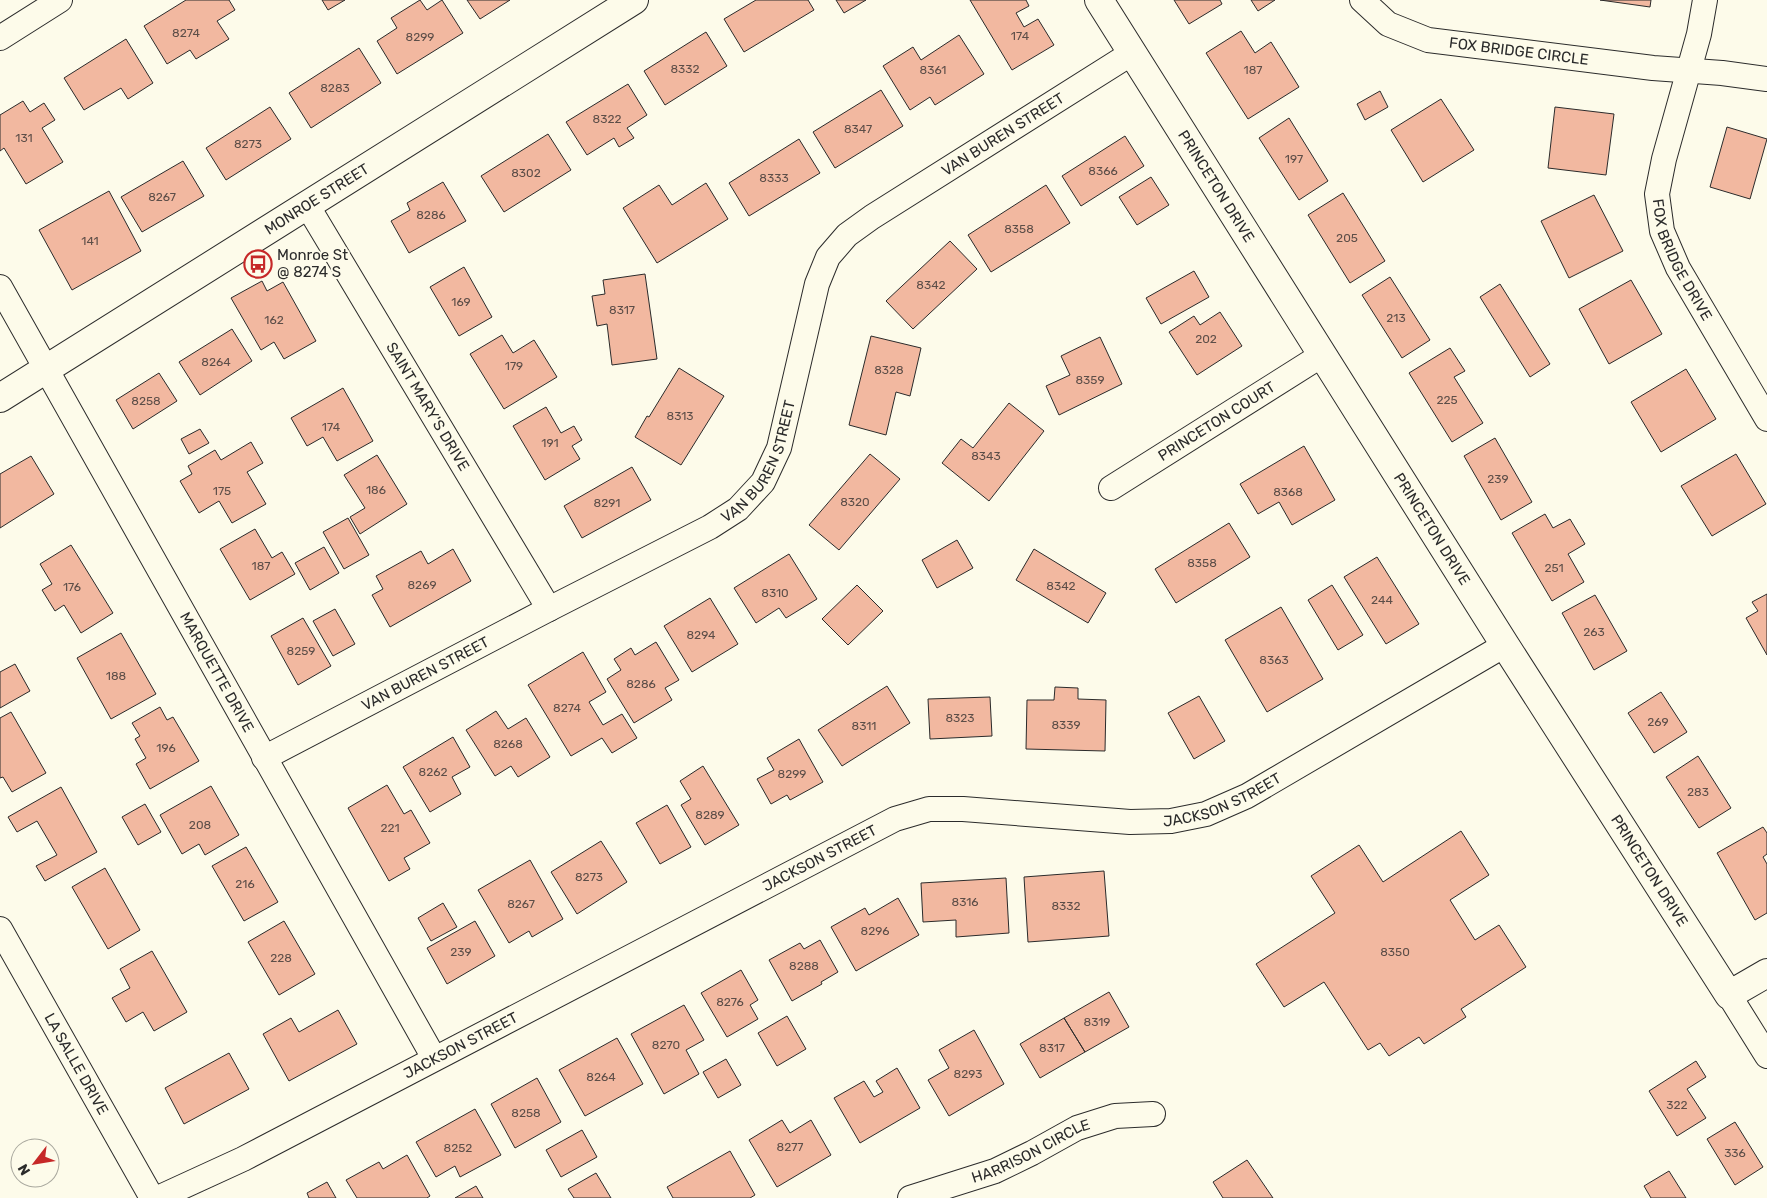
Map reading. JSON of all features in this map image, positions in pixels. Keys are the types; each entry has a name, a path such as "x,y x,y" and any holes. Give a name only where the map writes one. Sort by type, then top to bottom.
{"street":[{"path":"0,38 60,0"},
{"name":"MONROE STREET","path":"0,398 634,0"},
{"name":"PRINCETON DRIVE","path":"1099,0 1322,356 1767,1056"},
{"name":"FOX BRIDGE CIRCLE","path":"1362,0 1388,24 1428,40 1652,68 1722,73 1767,79"},
{"name":"FOX BRIDGE DRIVE","path":"1705,0 1699,34 1664,159 1657,194 1662,231 1678,268 1767,419"},
{"name":"VAN BUREN STREET","path":"264,758 710,527 738,509 763,482 779,448 817,284 828,257 848,235 872,217 1132,53"},
{"name":"SAINT MARY'S DRIVE","path":"307,205 549,609"},
{"name":"MARQUETTE DRIVE","path":"0,287 434,1058"},
{"name":"PRINCETON COURT","path":"1111,488 1322,356"},
{"name":"JACKSON STREET","path":"158,1198 243,1159 894,818 929,809 963,809 1130,822 1171,821 1206,814 1247,796 1505,645"},
{"name":"LA SALLE DRIVE","path":"0,929 152,1198"},
{"path":"1729,995 1767,973"},
{"name":"HARRISON CIRCLE","path":"910,1198 995,1171 1077,1128 1115,1116 1153,1114"}],"building":[{"path":"186,0 229,0 235,10 217,21 229,39 196,59 190,50 167,64 144,26"},
{"path":"322,0 345,0 328,10"},
{"path":"420,0 427,10 442,0 463,33 397,74 377,41 397,28 391,18"},
{"path":"467,0 510,0 480,19"},
{"path":"756,0 808,0 814,10 744,52 724,19"},
{"path":"836,0 866,0 844,13"},
{"path":"970,0 1026,0 1029,6 1016,13 1024,27 1038,19 1054,45 1012,70"},
{"path":"1174,0 1220,0 1222,4 1189,24"},
{"path":"1251,0 1275,0 1258,11"},
{"path":"1600,0 1651,0 1650,7"},
{"path":"1241,31 1255,53 1271,42 1299,87 1248,119 1206,53"},
{"path":"706,32 727,66 665,105 644,71"},
{"path":"959,35 984,74 935,105 930,97 910,110 883,66 913,47 921,60"},
{"path":"126,39 153,83 128,99 121,88 84,110 64,78"},
{"path":"359,48 381,83 311,128 289,93"},
{"path":"628,84 647,115 627,128 634,138 619,147 614,138 587,155 566,122"},
{"path":"881,90 903,126 835,168 813,132"},
{"path":"1380,91 1388,107 1365,120 1357,104"},
{"path":"1441,99 1474,150 1423,182 1391,130"},
{"path":"23,101 30,112 44,103 55,120 42,128 63,162 26,184 4,148 0,151 0,115"},
{"path":"270,107 291,139 226,180 206,148"},
{"path":"1555,107 1614,114 1606,175 1548,168"},
{"path":"1289,118 1328,181 1299,200 1259,138"},
{"path":"1727,127 1767,139 1750,199 1710,187"},
{"path":"548,134 571,170 504,212 481,176"},
{"path":"1125,136 1144,166 1081,206 1062,176"},
{"path":"799,139 820,173 749,216 729,183"},
{"path":"183,161 204,196 142,232 121,197"},
{"path":"1151,177 1169,205 1137,225 1119,197"},
{"path":"443,182 466,221 409,253 391,221 410,210 407,203"},
{"path":"706,183 728,219 657,263 623,208 659,185 672,205"},
{"path":"1046,185 1070,223 991,272 968,235"},
{"path":"109,191 141,251 72,290 39,230"},
{"path":"1343,193 1385,261 1350,283 1308,215"},
{"path":"1594,195 1623,251 1569,278 1541,221"},
{"path":"950,241 977,269 913,329 886,301"},
{"path":"464,267 492,317 459,336 430,287"},
{"path":"1194,271 1209,297 1161,324 1146,298"},
{"path":"645,274 657,359 612,365 607,324 597,326 592,296 605,294 603,280"},
{"path":"1390,277 1430,340 1402,358 1362,295"},
{"path":"1631,280 1662,334 1609,364 1579,309"},
{"path":"262,281 267,291 283,282 316,341 284,359 274,342 261,350 231,298"},
{"path":"1500,284 1550,364 1530,377 1480,297"},
{"path":"1220,312 1242,346 1197,375 1169,332 1194,316 1200,325"},
{"path":"232,329 252,361 200,395 179,362"},
{"path":"502,335 513,353 534,340 557,377 504,409 470,354"},
{"path":"871,336 921,348 910,396 896,392 886,435 849,425"},
{"path":"1100,337 1122,384 1059,415 1046,386 1070,375 1061,356"},
{"path":"1450,348 1465,371 1454,377 1483,423 1452,442 1409,373"},
{"path":"679,368 724,396 681,465 635,437"},
{"path":"1686,369 1716,419 1661,452 1631,402"},
{"path":"159,373 177,401 133,429 116,400"},
{"path":"343,388 373,441 337,461 323,437 307,446 291,418"},
{"path":"1009,403 1044,431 989,501 942,463 961,439 973,448"},
{"path":"546,407 561,433 574,426 582,440 572,446 580,459 545,480 513,426"},
{"path":"200,429 209,443 189,454 181,439"},
{"path":"1495,438 1532,502 1501,520 1464,456"},
{"path":"251,442 263,463 247,472 266,504 232,523 219,501 199,513 180,481 192,474 188,466 215,450 221,460"},
{"path":"1304,446 1335,500 1292,525 1279,502 1258,514 1240,484"},
{"path":"870,454 900,479 839,550 809,525"},
{"path":"1736,454 1766,504 1712,536 1681,486"},
{"path":"377,455 407,504 360,534 350,517 365,508 344,475"},
{"path":"31,456 54,494 0,528 0,474"},
{"path":"632,467 651,500 582,538 564,506"},
{"path":"1545,514 1553,528 1570,519 1585,544 1568,554 1584,582 1552,601 1512,533"},
{"path":"348,518 369,555 344,569 323,532"},
{"path":"1229,523 1250,557 1176,603 1155,569"},
{"path":"255,529 272,558 282,552 295,574 250,600 220,549"},
{"path":"957,540 973,568 937,588 922,560"},
{"path":"71,545 113,613 81,633 64,605 55,611 42,590 52,584 40,564"},
{"path":"324,547 339,573 310,590 295,563"},
{"path":"453,549 471,581 390,627 372,595 383,589 376,576 421,551 428,564"},
{"path":"1034,549 1106,593 1088,623 1016,580"},
{"path":"789,554 817,599 786,618 779,608 756,623 734,588"},
{"path":"1377,557 1419,624 1386,644 1344,577"},
{"path":"857,585 883,611 848,645 822,619"},
{"path":"1332,585 1363,635 1338,650 1308,600"},
{"path":"1767,594 1767,655 1746,618 1758,611 1752,602"},
{"path":"1595,595 1627,651 1594,670 1562,613"},
{"path":"710,598 738,644 692,672 664,626"},
{"path":"1281,607 1323,679 1267,712 1225,640"},
{"path":"335,609 355,644 333,656 313,621"},
{"path":"303,618 331,666 298,685 271,636"},
{"path":"121,633 156,694 111,719 77,658"},
{"path":"656,642 679,680 665,688 672,700 634,723 607,679 621,670 614,659 631,648 635,655"},
{"path":"583,652 606,692 589,702 603,725 622,714 637,738 612,753 602,738 571,756 528,685"},
{"path":"15,664 30,691 0,708 0,672"},
{"path":"887,686 910,723 842,766 818,730"},
{"path":"1055,687 1078,688 1078,699 1106,700 1105,751 1026,749 1027,700 1054,700"},
{"path":"1661,692 1687,732 1654,753 1628,713"},
{"path":"1199,696 1225,741 1194,759 1168,713"},
{"path":"990,697 992,736 930,739 928,699"},
{"path":"160,707 167,720 173,717 199,761 150,789 136,764 146,758 135,739 140,736 132,723"},
{"path":"496,711 508,729 526,718 550,757 518,777 511,766 495,776 466,730"},
{"path":"11,712 46,773 12,792 3,777 0,778 0,718"},
{"path":"453,737 470,767 452,777 461,794 430,812 403,767"},
{"path":"799,739 823,782 790,800 787,795 771,804 757,779 774,770 767,758"},
{"path":"1698,756 1731,808 1699,828 1666,777"},
{"path":"703,766 739,825 705,845 681,805 691,799 680,781"},
{"path":"387,785 404,814 411,810 430,843 404,858 410,869 389,881 348,808"},
{"path":"211,786 239,835 205,855 199,844 182,854 160,815"},
{"path":"61,787 97,852 45,881 36,866 57,855 37,821 17,832 8,817"},
{"path":"145,804 161,832 138,845 122,817"},
{"path":"667,805 691,847 660,864 636,823"},
{"path":"1763,827 1767,833 1767,854 1763,857 1767,864 1767,913 1755,920 1717,853"},
{"path":"1461,831 1489,875 1450,900 1475,940 1499,925 1526,967 1461,1009 1466,1017 1424,1044 1419,1037 1389,1056 1380,1043 1368,1050 1324,982 1284,1007 1256,964 1335,913 1311,876 1359,845 1383,882"},
{"path":"601,841 627,882 577,914 551,872"},
{"path":"246,847 278,902 244,921 212,866"},
{"path":"530,860 563,919 532,937 529,931 509,943 478,890"},
{"path":"105,868 140,930 108,949 72,887"},
{"path":"1104,871 1109,936 1028,942 1024,877"},
{"path":"1006,878 1009,933 956,937 956,920 923,922 921,883"},
{"path":"898,898 919,935 856,971 831,927 865,908 869,915"},
{"path":"443,903 457,927 431,941 418,918"},
{"path":"284,921 315,974 279,995 248,942"},
{"path":"475,921 495,956 447,984 427,948"},
{"path":"820,940 838,972 821,982 822,984 792,1001 769,960 800,943 804,949"},
{"path":"152,951 187,1012 154,1031 143,1012 126,1022 112,998 130,988 120,969"},
{"path":"741,970 758,1000 750,1005 758,1019 727,1037 701,993"},
{"path":"1109,992 1129,1027 1085,1052 1064,1018"},
{"path":"684,1005 704,1040 686,1050 699,1074 664,1094 631,1034"},
{"path":"338,1010 357,1044 289,1081 263,1034 291,1018 299,1032"},
{"path":"787,1016 806,1049 777,1066 758,1033"},
{"path":"1064,1018 1085,1052 1040,1078 1020,1044"},
{"path":"974,1030 1004,1084 949,1116 928,1080 949,1068 939,1050"},
{"path":"617,1038 643,1084 585,1116 559,1070"},
{"path":"229,1053 249,1089 184,1124 165,1088"},
{"path":"726,1059 741,1085 718,1098 703,1072"},
{"path":"1696,1061 1706,1077 1687,1089 1706,1118 1677,1136 1649,1091"},
{"path":"897,1068 920,1108 860,1143 834,1098 864,1081 874,1097 883,1092 876,1081"},
{"path":"537,1078 561,1122 515,1148 491,1104"},
{"path":"475,1109 501,1155 460,1177 455,1166 436,1177 416,1142"},
{"path":"782,1120 790,1133 811,1120 831,1155 777,1187 749,1140"},
{"path":"1735,1122 1763,1167 1735,1185 1707,1139"},
{"path":"582,1130 597,1157 561,1177 546,1150"},
{"path":"730,1151 755,1195 750,1198 673,1198 667,1187"},
{"path":"407,1155 430,1196 427,1198 357,1198 346,1180 379,1162 383,1169"},
{"path":"1247,1160 1273,1198 1223,1198 1213,1182"},
{"path":"1669,1171 1686,1198 1651,1198 1644,1186"},
{"path":"596,1173 611,1198 574,1198 568,1189"},
{"path":"327,1182 336,1198 309,1198 307,1193"},
{"path":"476,1186 483,1198 455,1198"}],"place":[{"name":"Monroe St @ 8274 S","path":"258,264"}]}
